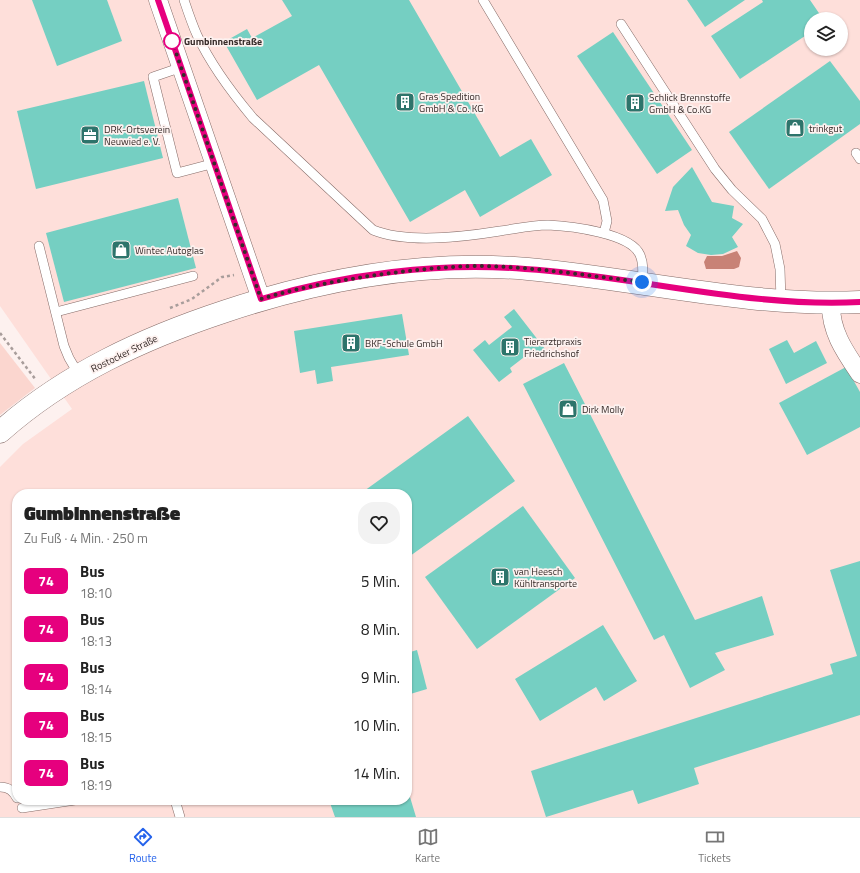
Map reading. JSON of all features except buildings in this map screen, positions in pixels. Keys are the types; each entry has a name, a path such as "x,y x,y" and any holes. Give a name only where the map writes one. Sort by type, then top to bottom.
{"street":[{"path":"158,0 261,299"},
{"name":"Rostocker Straße","path":"0,432 48,395 79,375 122,352 165,333 261,299 333,282 404,272 481,266 527,269 642,282 733,296 781,301 831,303 860,302"},
{"path":"831,303 831,315 839,340 860,374"}],"lane":[{"path":"184,0 197,35 211,60 237,99 253,118 373,230 384,235 400,238 455,237 548,225 604,233 635,247 640,255 643,266 642,282"},
{"path":"483,0 603,200 607,221 604,233"},
{"path":"621,24 715,169 732,190 762,219 775,244 779,262 781,301"},
{"path":"182,67 153,77 177,173 215,163"},
{"path":"39,246 64,346 79,375"},
{"path":"56,312 193,276"},
{"path":"0,787 8,788 12,794"},
{"path":"176,805 180,817"}],"path":[{"path":"0,333 48,395"}],"shaded area":[{"path":"0,0 860,0 860,817 0,817 0,467 23,444 72,409 0,306"},
{"path":"737,251 741,258 739,267 734,269 706,269 704,262 707,256 722,256"},
{"path":"0,343 35,388 0,415"}],"bus line":[{"name":"74","path":"158,0 261,299 312,286 372,276 431,269 481,266 577,274 733,296 781,301 831,303 860,302"}],"place":[{"name":"Gumbinnenstraße","path":"172,41"},
{"name":"Gras Spedition GmbH & Co. KG","path":"405,102"},
{"name":"Schlick Brennstoffe GmbH & Co.KG","path":"635,103"},
{"name":"trinkgut","path":"795,128"},
{"name":"DRK-Ortsverein Neuwied e. V.","path":"90,135"},
{"name":"Wintec Autoglas","path":"121,250"},
{"name":"BKF-Schule GmbH","path":"351,343"},
{"name":"Tierarztpraxis Friedrichshof","path":"510,347"},
{"name":"Dirk Molly","path":"568,409"},
{"name":"van Heesch Kühltransporte","path":"500,577"}],"route":[{"path":"172,41 261,299 333,282 454,267 481,266 527,269 642,282"}]}
